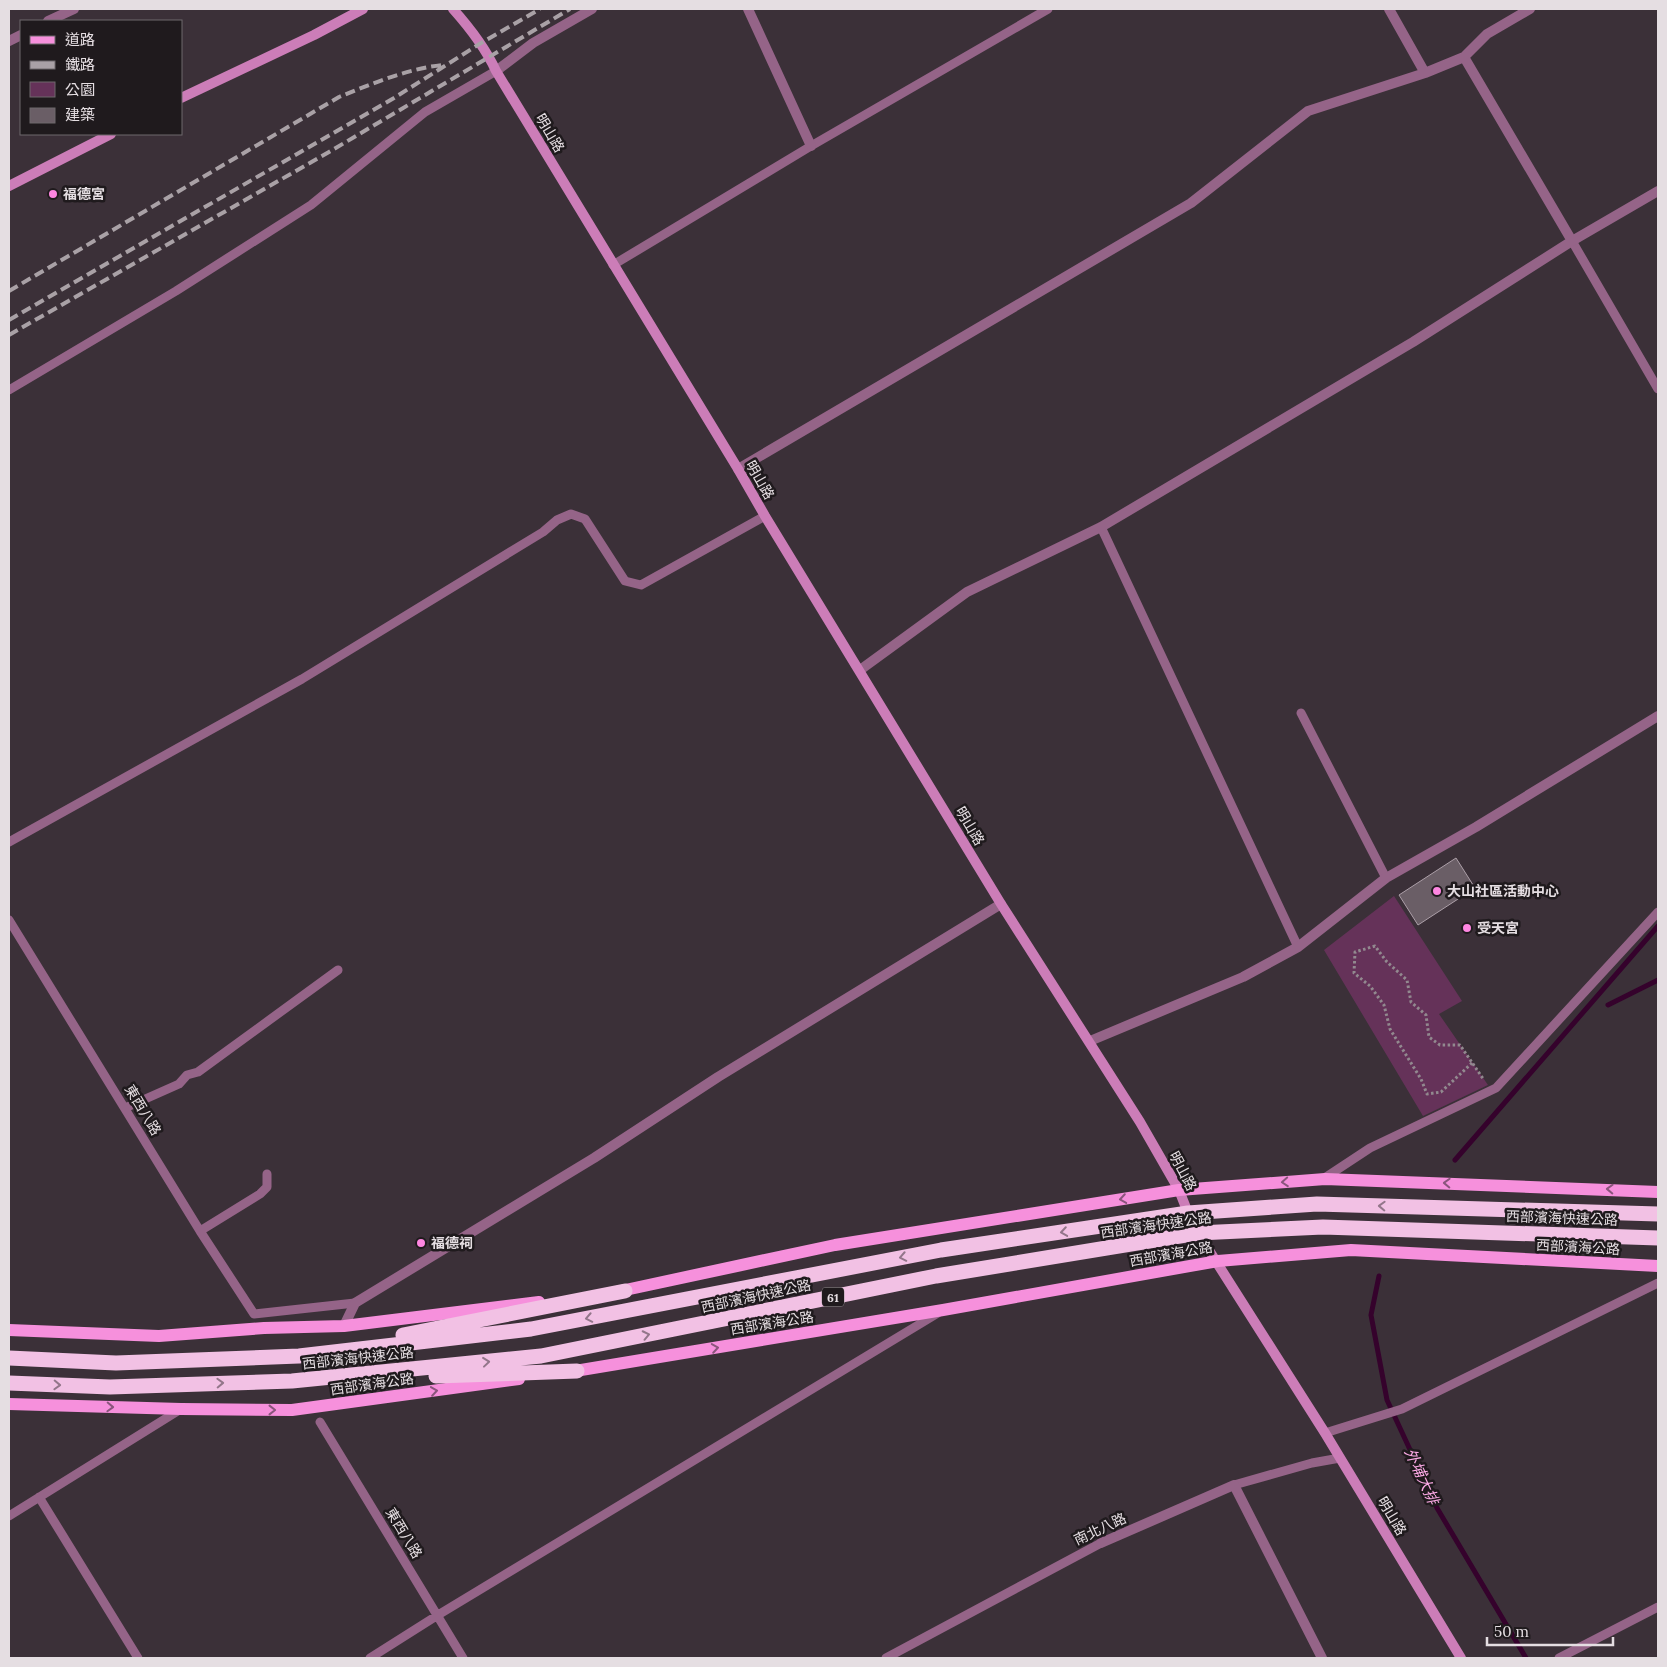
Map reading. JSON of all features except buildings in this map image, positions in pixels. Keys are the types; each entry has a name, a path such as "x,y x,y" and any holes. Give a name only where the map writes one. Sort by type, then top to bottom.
{"highway":[{"name":"西部濱海快速公路","path":"9,1358 116,1363 299,1356 531,1329 941,1250 1188,1213 1317,1204 1658,1214"},
{"name":"西部濱海快速公路","path":"9,1383 110,1387 292,1381 541,1356 936,1276 1198,1233 1323,1226 1658,1238"},
{"path":"299,1356 625,1291"},
{"path":"292,1381 576,1371"}],"main road":[{"path":"9,1330 159,1336 264,1328 344,1326 625,1291 834,1245 1179,1190 1323,1179 1658,1192"},
{"name":"西部濱海公路","path":"9,1404 292,1410 576,1371 943,1310 1218,1261 1352,1250 1658,1266"}],"street":[{"path":"50,20 74,9"},
{"path":"182,98 314,35 363,9"},
{"name":"明山路","path":"452,9 474,33 1001,904 1140,1122 1179,1190 1198,1233 1218,1261 1325,1433 1461,1658"},
{"path":"496,71 533,43 592,9"},
{"path":"748,9 811,146"},
{"path":"1389,9 1425,73"},
{"path":"738,469 1191,203 1308,111 1425,73 1464,57 1487,34 1530,9"},
{"path":"1464,57 1572,241"},
{"path":"9,186 109,135"},
{"path":"860,670 967,592 1101,527 1413,342 1572,241 1658,191"},
{"path":"1090,1041 1243,977 1298,947 1386,878 1476,827 1658,716"},
{"path":"344,1326 356,1303 594,1158 718,1077 1001,904"},
{"path":"1234,1485 1322,1658"},
{"name":"南北八路","path":"1101,1543 1234,1485"}],"lane":[{"path":"614,264 811,146 1048,9"},
{"path":"9,390 176,291 311,205 425,112 496,71"},
{"path":"1572,241 1658,389"},
{"path":"9,842 302,679 543,532 557,520 571,514 585,519 625,581 641,585 765,516"},
{"path":"1101,527 1298,947"},
{"path":"1301,713 1386,878"},
{"path":"1323,1179 1370,1148 1496,1088 1658,912"},
{"name":"東西八路","path":"9,920 200,1231 254,1314 356,1303"},
{"path":"125,1108 179,1084 187,1075 198,1072 338,970"},
{"path":"200,1231 260,1194 267,1186 267,1174"},
{"path":"1325,1433 1402,1409 1658,1283"},
{"path":"370,1658 943,1310"},
{"path":"9,1516 181,1409"},
{"name":"東西八路","path":"320,1422 463,1658"},
{"name":"南北八路","path":"1234,1485 1312,1463 1340,1458"},
{"path":"39,1496 138,1658"},
{"name":"南北八路","path":"886,1658 1101,1543"},
{"path":"1559,1658 1658,1608"}],"path":[{"path":"1472,1063 1441,1092 1427,1094 1421,1079 1390,1030 1384,1005 1370,986 1354,972 1354,952 1375,946 1387,962 1407,980 1411,1002 1426,1015 1429,1037 1440,1045 1460,1045 1492,1090"}],"green space":[{"path":"1394,896 1462,1001 1439,1014 1488,1085 1423,1116 1324,950"}],"waterway":[{"path":"1455,1160 1658,926"},
{"path":"1608,1005 1658,980"},
{"name":"外埔大排","path":"1379,1276 1371,1315 1387,1400 1437,1508 1526,1658"}],"railway":[{"path":"9,320 394,98 481,43 540,9"},
{"path":"9,335 329,152 570,9"},
{"path":"9,291 339,97 402,73 442,65"}],"place":[{"name":"福德宮","path":"53,194"},
{"name":"大山社區活動中心","path":"1437,891"},
{"name":"受天宮","path":"1467,928"},
{"name":"福德祠","path":"421,1243"}]}
